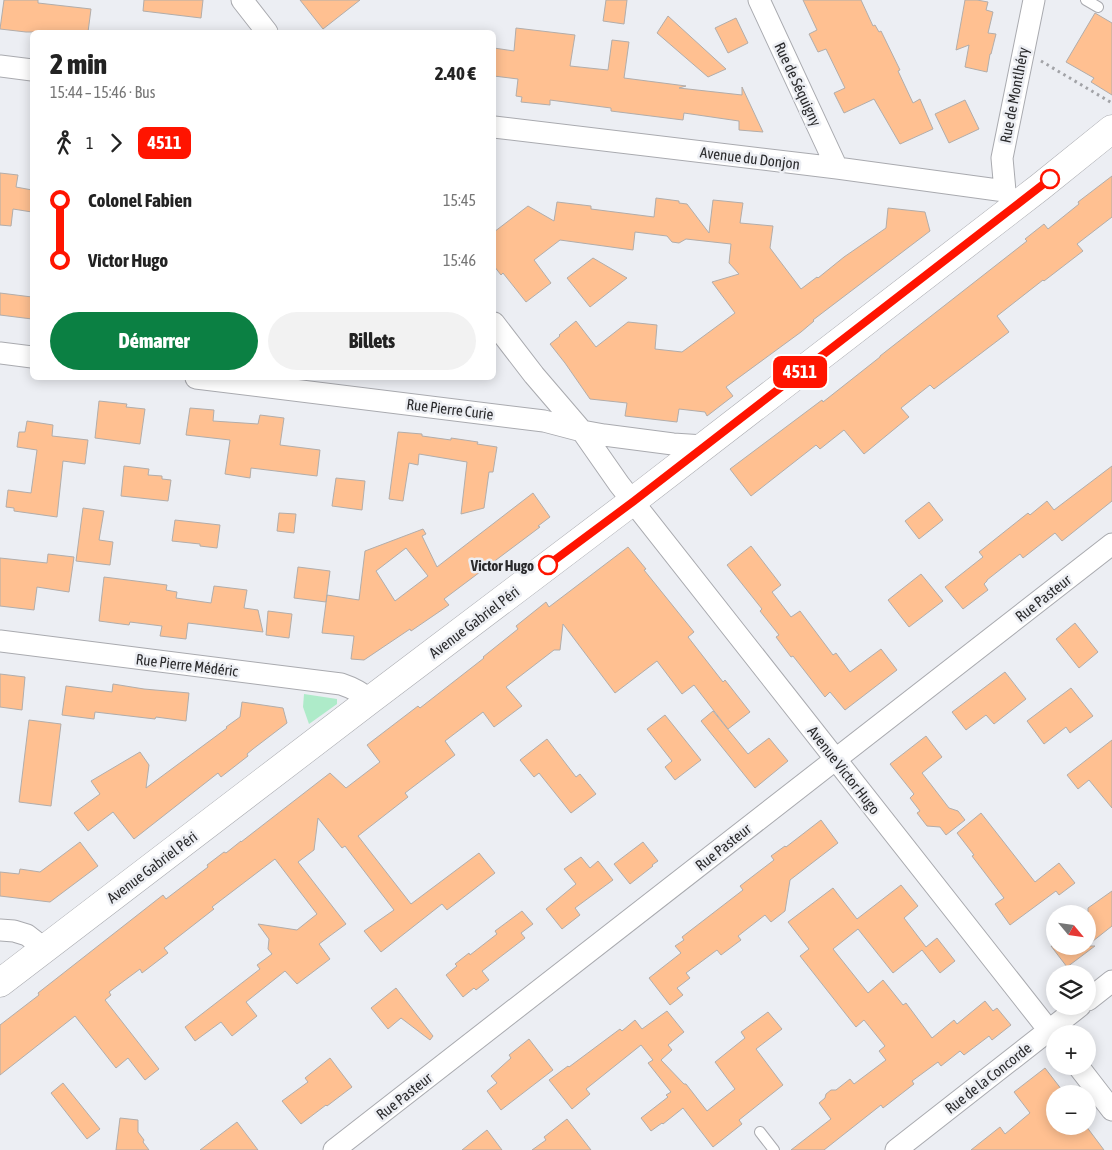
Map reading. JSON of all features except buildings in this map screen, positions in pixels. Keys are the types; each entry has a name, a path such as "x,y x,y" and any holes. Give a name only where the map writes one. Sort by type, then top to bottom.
{"street":[{"path":"242,0 265,30"},
{"name":"Rue de Séquigny","path":"759,0 837,168"},
{"name":"Rue de Montlhéry","path":"1011,198 1002,158 1034,0"},
{"path":"0,66 30,70"},
{"name":"Avenue du Donjon","path":"496,127 837,168 1011,198"},
{"name":"Avenue Gabriel Péri","path":"0,983 634,501 1011,198 1112,129"},
{"name":"Avenue Victor Hugo","path":"496,326 534,375 582,431 619,484 1046,1026"},
{"path":"0,353 30,357"},
{"name":"Rue Pierre Curie","path":"213,380 544,420 582,431 673,444 704,446"},
{"name":"Rue Pasteur","path":"334,1150 1112,544"},
{"name":"Rue Pierre Médéric","path":"0,641 341,684 353,687 370,700"},
{"path":"0,930 27,935 45,949"},
{"path":"1096,994 1112,981"},
{"name":"Rue de la Concorde","path":"1061,1025 1071,1015"},
{"name":"Rue de la Concorde","path":"896,1150 1046,1038"},
{"path":"1085,1075 1112,1110"}],"lane":[{"path":"1086,0 1098,7"},
{"path":"760,1132 774,1150"}],"path":[{"path":"1023,51 1112,103"}],"green space":[{"path":"304,694 337,699 337,704 309,724 303,707"}],"bus line":[{"name":"4511","path":"548,565 634,501 1050,179"}],"place":[{"name":"Victor Hugo","path":"548,565"}]}
